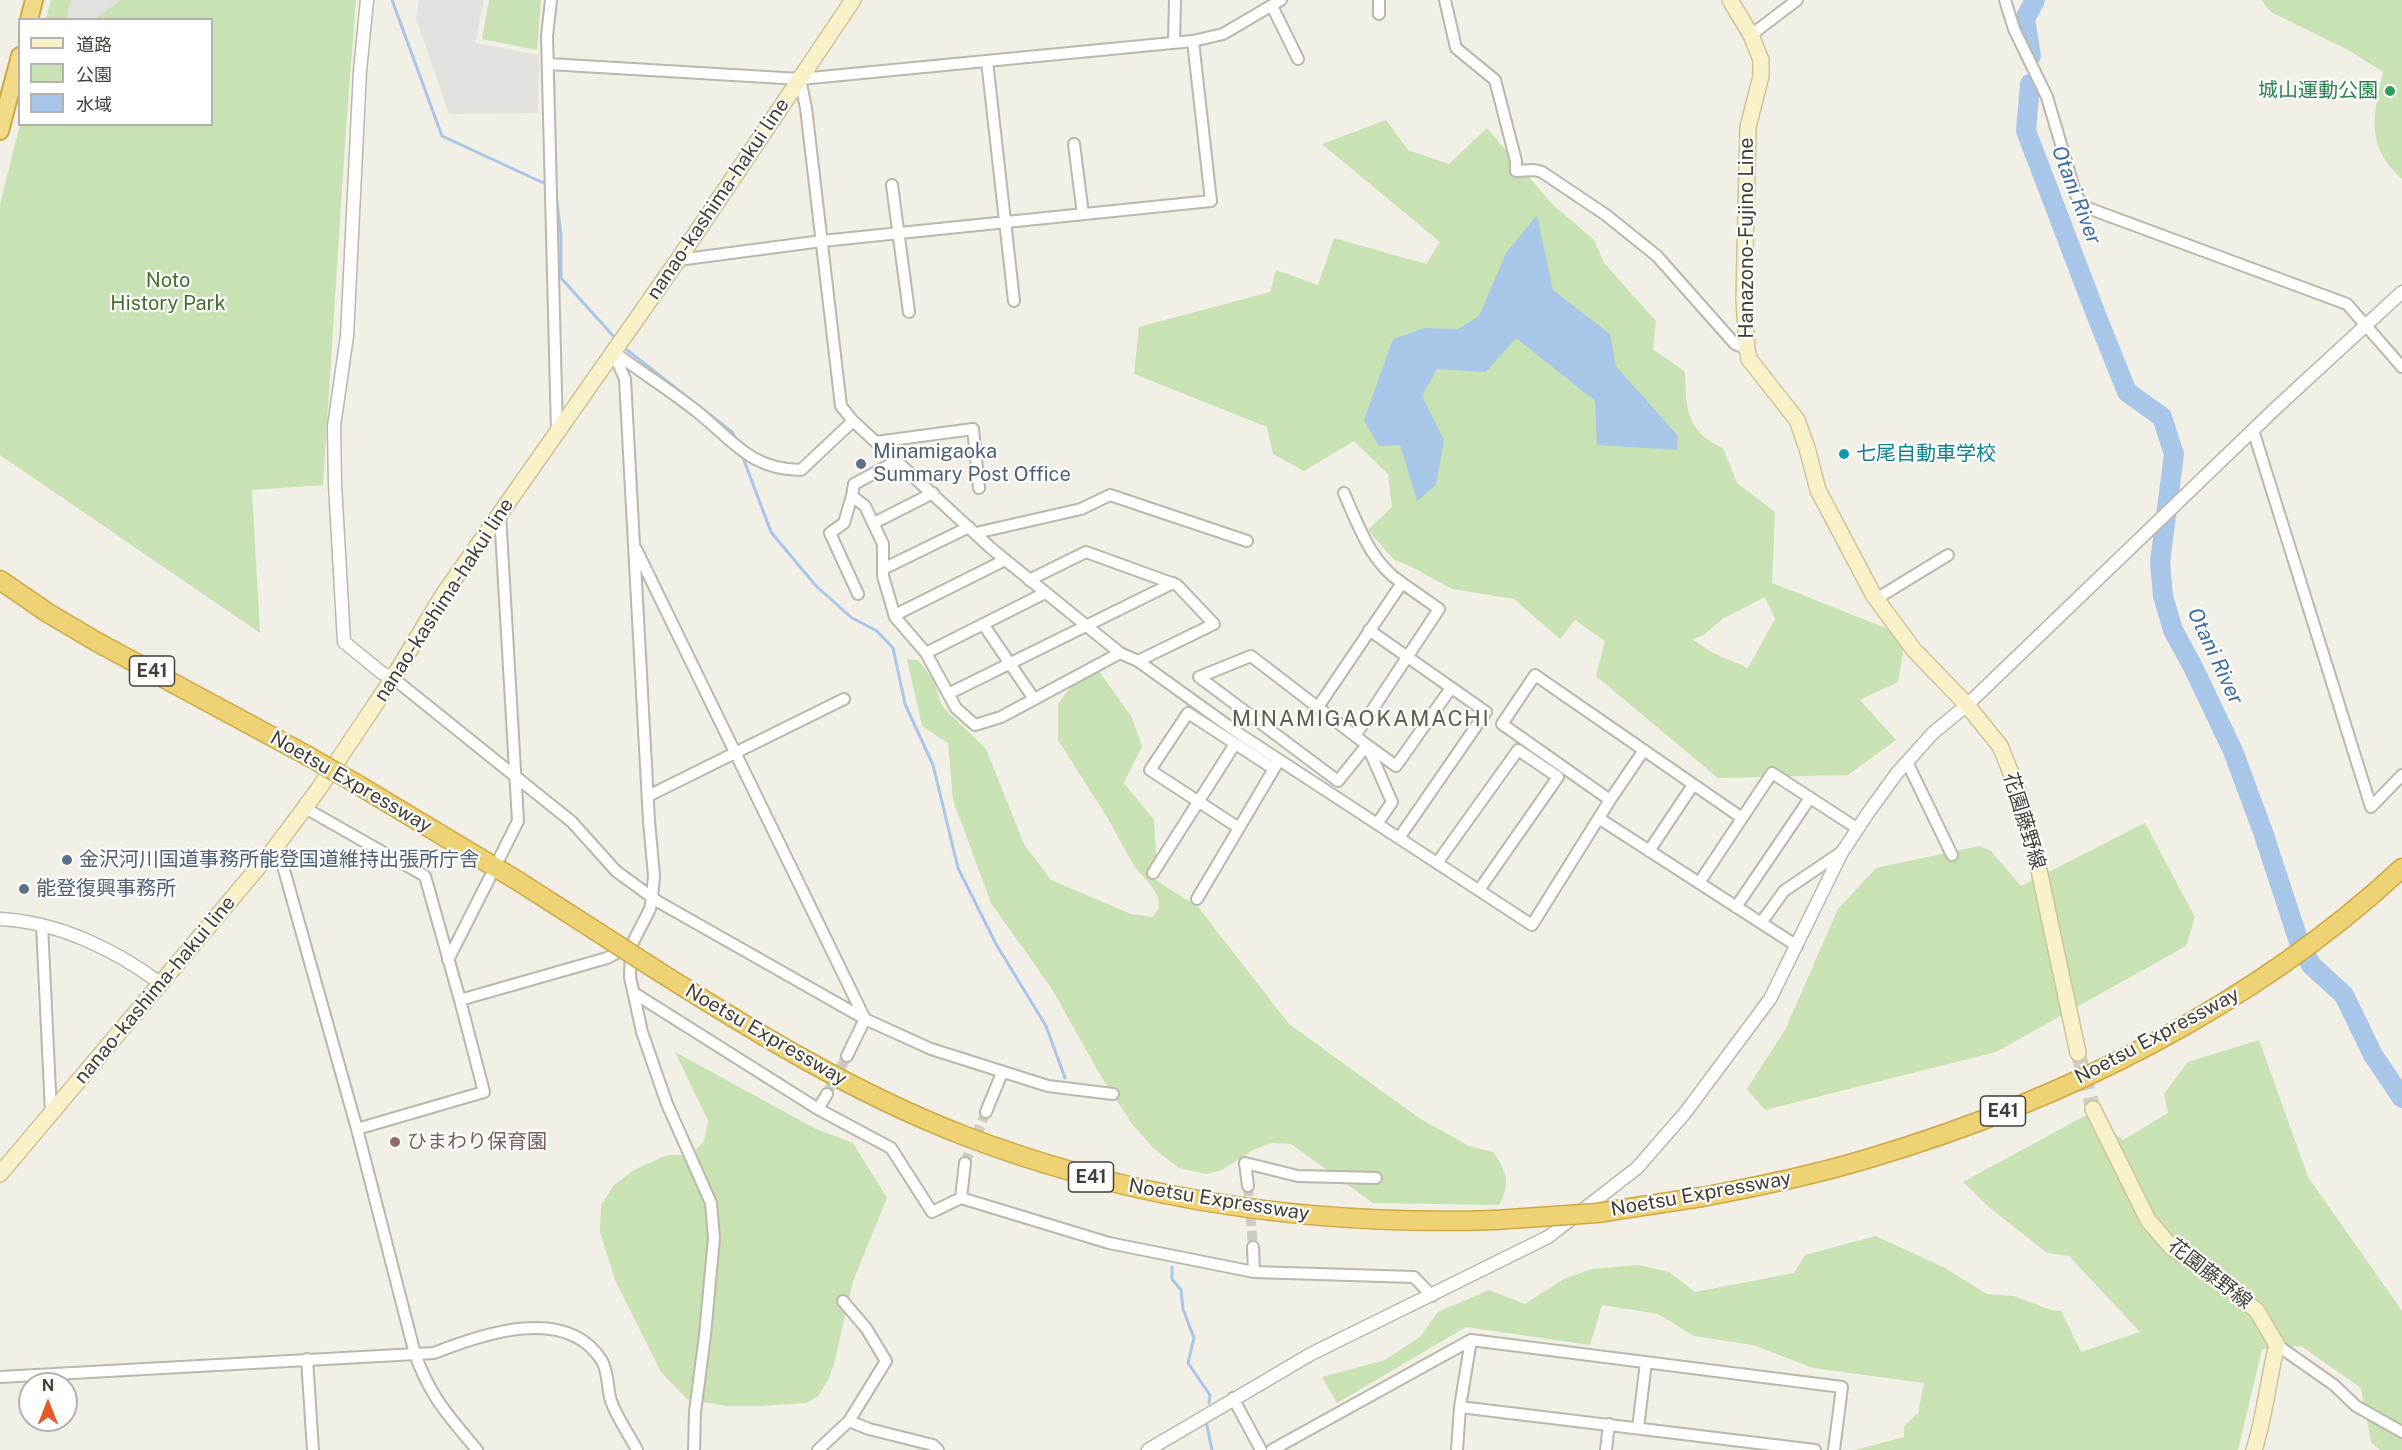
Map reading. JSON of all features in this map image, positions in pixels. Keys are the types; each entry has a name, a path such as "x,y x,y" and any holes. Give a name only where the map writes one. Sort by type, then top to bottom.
{"highway":[{"path":"30,18 34,0"},
{"path":"0,131 18,64"},
{"name":"Noetsu Expressway","path":"0,580 48,613 97,642 355,783 518,881 782,1048 853,1085 964,1135 1074,1172 1140,1189 1258,1210 1385,1221 1495,1220 1597,1213 1702,1197 1785,1180 1869,1158 1957,1129 2029,1101 2167,1035 2226,1001 2280,965 2340,921 2402,868"}],"main road":[{"name":"nanao-kashima-hakui line","path":"0,1174 277,845 305,808 393,678 443,595 678,260 853,0"},
{"name":"Hanazono-Fujino Line","path":"1730,0 1751,35 1761,60 1761,76 1748,127 1745,260 1747,349 1755,367 1797,420 1818,490 1876,599 1914,650 1967,705"},
{"name":"花園藤野線","path":"1967,705 2000,746 2019,793 2051,921 2078,1053"},
{"name":"花園藤野線","path":"2093,1109 2148,1220 2172,1248 2223,1282 2257,1311 2277,1345"},
{"path":"2254,1450 2277,1345"}],"street":[{"path":"367,0 360,71 347,336 334,426 344,642 382,674 393,678 572,822 616,871 652,897 866,1018 931,1049 1048,1086 1113,1094"},
{"path":"551,0 547,36 557,432"},
{"path":"1174,42 1175,0"},
{"path":"1379,0 1379,15"},
{"path":"1445,0 1456,48 1495,80 1516,161 1516,171 1542,172 1637,238 1657,256 1735,344 1747,349"},
{"path":"1751,35 1797,0"},
{"path":"2005,0 2014,29 2047,98 2076,195 2085,207 2346,304 2402,367"},
{"path":"549,64 800,79 1193,41 1223,34 1276,3 1298,59"},
{"path":"678,260 822,241 1211,201 1193,41"},
{"path":"987,61 1014,301"},
{"path":"800,79 806,108 841,406 853,422 1029,580 1120,653 1138,661 1277,764"},
{"path":"1074,144 1083,214"},
{"path":"892,185 909,312"},
{"path":"1153,1449 1233,1398 1356,1330 1432,1296 1548,1237 1637,1168 1668,1134 1770,999 1844,849 1907,762 1933,733 1967,705 2363,325 2402,292"},
{"path":"617,346 700,414 733,445 779,470 801,470 853,422"},
{"path":"617,346 625,379 654,876 650,909 631,946 630,977 642,1032 667,1104 711,1203 714,1238 695,1412 694,1450"},
{"path":"876,442 972,429 979,488"},
{"path":"2253,430 2371,807 2402,775"},
{"path":"858,594 831,533 844,523 854,483 897,461"},
{"path":"874,523 933,493"},
{"path":"1344,493 1364,539 1394,578 1439,609 1355,736"},
{"path":"883,569 973,530 1081,509 1110,495 1247,541"},
{"path":"852,496 866,506 883,544 883,576 895,615 926,653 956,708 975,725 1001,717 1120,653"},
{"path":"500,513 518,821 500,857"},
{"path":"634,546 866,1018"},
{"path":"1029,580 1086,552 1177,585 1214,624 1138,661"},
{"path":"1876,599 1948,555"},
{"path":"895,615 1005,560"},
{"path":"948,693 1173,583"},
{"path":"1318,707 1402,583"},
{"path":"926,653 1045,593"},
{"path":"982,624 1034,699"},
{"path":"1369,630 1486,712 1399,838"},
{"path":"1367,745 1338,781 1199,677 1251,657 1395,766"},
{"path":"1610,800 1502,724 1535,675 1742,818"},
{"path":"1384,782 1451,688"},
{"path":"648,796 844,699"},
{"path":"1239,828 1149,770 1188,713 1235,744 1277,764 1377,824 1532,925 1644,750"},
{"path":"1153,873 1235,744"},
{"path":"1367,745 1392,802 1377,824"},
{"path":"1437,863 1518,750 1558,777 1479,890"},
{"path":"1907,762 1953,855"},
{"path":"1197,898 1277,764"},
{"path":"1699,883 1772,773 1857,829"},
{"path":"1649,851 1693,784"},
{"path":"1736,907 1810,798"},
{"path":"305,808 425,876 484,1092 357,1129"},
{"path":"1600,819 1797,946"},
{"path":"277,845 357,1129 415,1354 424,1380 435,1401 477,1450"},
{"path":"1761,923 1784,891 1844,849"},
{"path":"448,960 490,877"},
{"path":"0,919 42,925 78,937 139,967 160,983"},
{"path":"42,925 51,1112"},
{"path":"460,1000 607,958 631,946"},
{"path":"634,993 818,1109 891,1148 932,1212 961,1198 1109,1243 1254,1272 1414,1277 1432,1296"},
{"path":"847,1056 866,1018"},
{"path":"986,1112 1002,1073"},
{"path":"818,1109 827,1094"},
{"path":"961,1198 965,1163"},
{"path":"1248,1186 1245,1163 1298,1176 1376,1178"},
{"path":"1253,1247 1254,1272"},
{"path":"818,1450 849,1421 886,1361 866,1328 843,1301"},
{"path":"0,1377 434,1353 467,1340 513,1328 534,1328 581,1339 603,1363 608,1378 611,1401 637,1450"},
{"path":"1457,1450 1471,1340"},
{"path":"1272,1450 1471,1340 1842,1387 1834,1450"},
{"path":"2277,1345 2334,1385 2356,1406 2402,1431"},
{"path":"307,1359 313,1450"},
{"path":"1638,1428 1646,1362"},
{"path":"1233,1398 1261,1450"},
{"path":"1461,1407 1815,1450"},
{"path":"849,1421 869,1430 933,1445 938,1450"},
{"path":"1606,1450 1609,1424"}],"green space":[{"name":"Noto History Park","path":"51,0 356,0 323,485 252,490 260,633 0,455 0,204 20,126 213,126 213,18 46,18"},
{"path":"489,0 541,0 537,50 482,39"},
{"name":"城山運動公園","path":"2261,0 2402,0 2402,179 2382,154 2377,141 2375,116 2383,72 2350,51 2271,12"},
{"path":"1386,120 1408,150 1449,164 1487,128 1552,204 1594,240 1604,263 1656,321 1653,349 1685,372 1690,418 1702,434 1723,448 1737,483 1775,512 1772,583 1886,628 1904,646 1898,682 1860,700 1896,740 1848,775 1718,778 1596,676 1605,641 1575,620 1560,639 1514,599 1452,589 1394,560 1368,530 1392,507 1388,474 1354,441 1304,471 1273,454 1267,427 1134,374 1139,327 1270,292 1276,270 1318,285 1334,238 1426,264 1440,242 1322,144","holes":["1765,597 1775,619 1748,668 1713,653 1692,639 1704,635 1722,619"]},
{"path":"907,659 918,660 934,681 942,706 986,749 1024,844 1051,880 1131,914 1153,917 1159,908 1158,897 1134,866 1107,817 1058,740 1058,704 1080,674 1098,670 1131,716 1142,746 1124,783 1154,820 1156,855 1152,878 1198,907 1289,1024 1419,1118 1469,1146 1493,1152 1506,1178 1505,1190 1499,1205 1373,1203 1291,1144 1272,1143 1255,1149 1222,1170 1206,1174 1179,1168 1153,1148 1132,1124 1099,1073 1052,989 991,903 953,800 948,743 922,726"},
{"path":"2145,823 2195,917 2186,946 1996,1052 1765,1110 1747,1089 1785,1030 1838,909 1876,868 1979,846 1990,850 2021,886"},
{"path":"2259,1040 2308,1177 2402,1311 2402,1450 2380,1450 2371,1442 2361,1388 2301,1346 2262,1349 2238,1450 1855,1450 1904,1437 1904,1426 1918,1413 1924,1383 1813,1368 1753,1345 1694,1336 1658,1314 1602,1305 1590,1345 1466,1327 1337,1403 1322,1377 1385,1360 1420,1337 1438,1312 1489,1290 1525,1304 1564,1279 1592,1269 1638,1265 1669,1272 1695,1292 1794,1273 1805,1255 1876,1236 1945,1268 1987,1294 2014,1296 2051,1310 2061,1311 2081,1352 2140,1332 2069,1256 2047,1253 1990,1208 1963,1182 2090,1113 2123,1140 2168,1113 2164,1094 2188,1062"},
{"path":"675,1052 816,1129 853,1143 887,1198 853,1281 834,1364 828,1380 818,1396 806,1403 726,1406 687,1399 661,1372 615,1280 600,1232 601,1205 614,1185 634,1170 667,1155 691,1155 704,1141 708,1121"}],"shaded area":[{"path":"71,0 121,0 96,18 66,18"},
{"path":"419,0 484,0 475,43 539,55 538,113 449,114 416,18"}],"water":[{"path":"1537,215 1553,290 1610,334 1616,366 1678,436 1677,450 1597,445 1595,401 1516,338 1486,372 1437,369 1422,396 1444,440 1436,485 1417,501 1400,445 1379,446 1364,420 1393,339 1424,328 1458,329 1479,316 1506,253"}],"waterway":[{"path":"392,0 442,136 548,185"},
{"name":"Otani River","path":"2031,56 2025,19 2035,0"},
{"name":"Otani River","path":"2030,84 2026,131 2097,317 2127,392 2162,417 2174,454 2160,562 2163,596 2173,630 2233,751 2263,832 2298,939 2311,965 2344,995 2373,1055 2402,1098"},
{"path":"556,195 561,235 561,278 616,339"},
{"path":"622,346 732,432 737,441"},
{"path":"742,455 771,532 816,586 852,618 877,631 893,648 905,704 933,765 958,868 996,944 1046,1026 1065,1078"},
{"path":"1172,1267 1172,1279 1181,1290 1183,1309 1194,1338 1188,1363 1210,1395 1209,1403"},
{"path":"1206,1421 1212,1450"}],"tunnel":[{"path":"2078,1053 2093,1109"},
{"path":"827,1094 847,1056"},
{"path":"965,1163 986,1112"},
{"path":"1248,1186 1253,1247"}],"place":[{"name":"城山運動公園","path":"2390,91"},
{"name":"七尾自動車学校","path":"1844,454"},
{"name":"Minamigaoka Summary Post Office","path":"861,464"},
{"name":"金沢河川国道事務所能登国道維持出張所庁舎","path":"67,860"},
{"name":"能登復興事務所","path":"24,889"},
{"name":"ひまわり保育園","path":"395,1142"}],"district":[{"name":"MINAMIGAOKAMACHI","path":"1361,719"}]}
